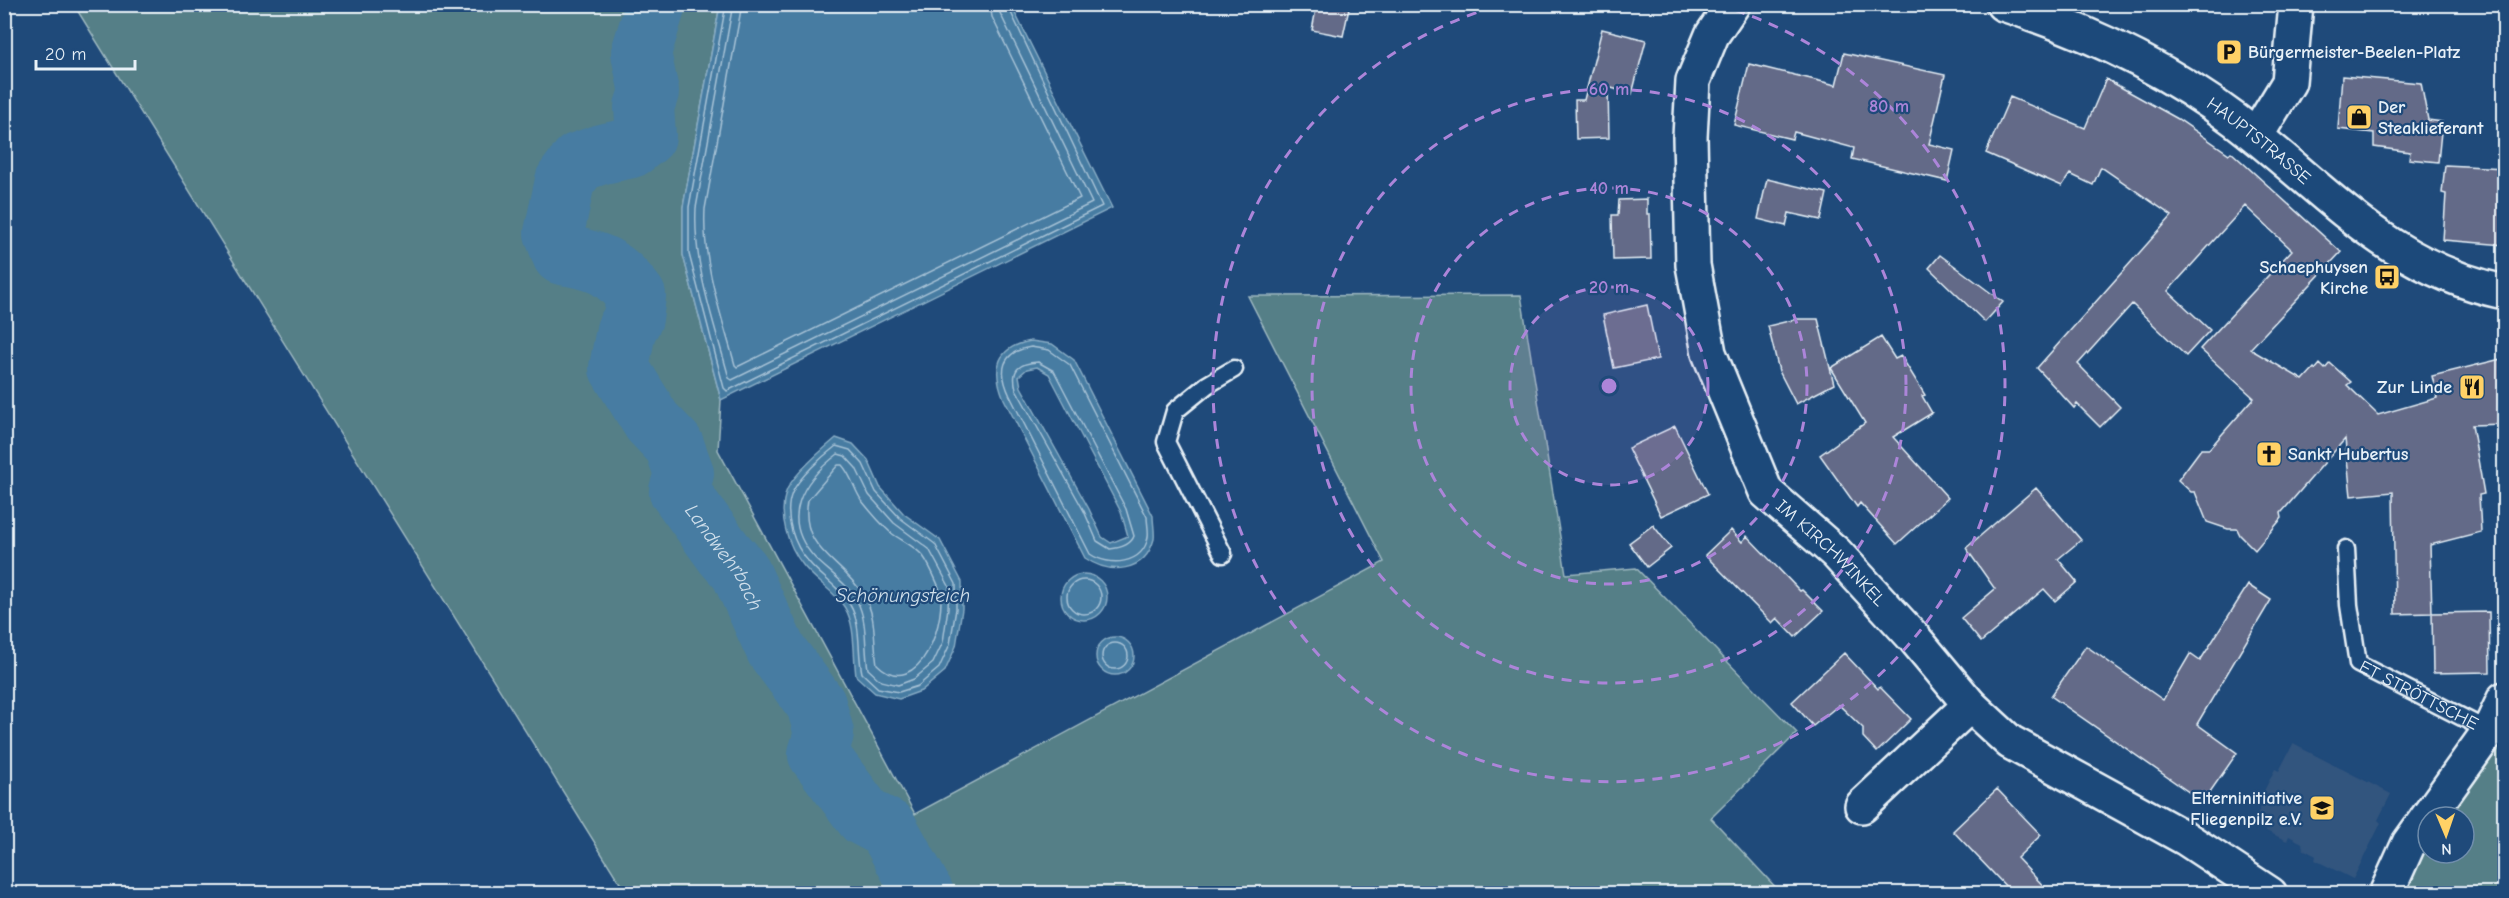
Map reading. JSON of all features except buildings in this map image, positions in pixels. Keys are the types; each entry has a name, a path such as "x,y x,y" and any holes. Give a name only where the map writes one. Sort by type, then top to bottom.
{"street":[{"name":"IM KIRCHWINKEL","path":"1733,4 1712,35 1693,81 1690,138 1694,265 1709,353 1766,492 1836,553 1915,639 1970,705 2010,742 2185,838 2270,894"},
{"name":"HAUPTSTRASSE","path":"2003,4 2080,33 2117,50 2202,97 2256,136 2344,212 2412,258 2455,279 2505,292"},
{"path":"2256,136 2289,82 2296,4"},
{"name":"ET STRÖTTSCHE","path":"2386,894 2409,843 2489,731 2505,699"},
{"path":"1862,806 1970,705"}],"lane":[{"path":"1223,554 1166,442 1175,411 1207,385 1234,369"},
{"name":"ET STRÖTTSCHE","path":"2346,549 2349,605 2358,664 2489,731"}],"shaded area":[{"name":"Elterninitiative Fliegenpilz e.V.","path":"2293,744 2391,794 2378,820 2381,823 2353,879 2315,860 2316,856 2303,849 2302,843 2289,836 2287,841 2252,824 2267,795 2263,793 2275,769 2279,771"}],"green space":[{"path":"74,5 720,5 683,207 683,255 721,400 718,450 915,814 1384,562 1248,296 1521,295 1566,574 1636,568 1797,733 1711,818 1781,893 626,893"},
{"path":"2504,722 2504,893 2396,894 2416,853 2416,865 2476,865 2476,805 2445,805"}],"water":[{"path":"720,5 1011,5 1112,208 721,400 683,255 683,207"},
{"path":"1031,341 1052,344 1074,360 1153,516 1154,539 1143,559 1135,564 1126,568 1105,567 1085,558 1000,388 998,369 1000,361 1011,348","holes":["1037,367 1049,374 1121,512 1128,536 1111,543 1102,537 1089,509 1021,387 1019,376 1027,369"]},
{"name":"Schönungsteich","path":"836,438 853,444 868,460 880,487 904,514 940,540 962,582 962,609 956,646 945,671 921,691 899,699 875,693 856,676 853,632 849,615 836,596 803,565 793,549 786,530 783,511 789,486 808,463"},
{"path":"1084,574 1100,581 1107,597 1100,613 1084,620 1068,613 1061,597 1068,581"},
{"path":"1115,637 1129,642 1134,656 1129,670 1115,675 1101,670 1096,656 1101,642"}],"waterway":[{"name":"Landwehrbach","path":"656,4 641,53 649,92 644,107 646,136 631,148 579,162 565,181 554,233 562,255 586,259 604,266 620,278 636,296 633,318 626,330 619,368 652,422 674,445 684,473 679,491 724,553 740,571 776,650 816,704 824,733 818,754 865,817 888,829 924,894"}],"place":[{"name":"Bürgermeister-Beelen-Platz","path":"2229,52"},
{"name":"Der Steaklieferant","path":"2359,117"},
{"name":"Schaephuysen Kirche","path":"2387,277"},
{"name":"Zur Linde","path":"2472,387"},
{"name":"Sankt Hubertus","path":"2269,454"},
{"name":"Elterninitiative Fliegenpilz e.V.","path":"2322,808"}]}
